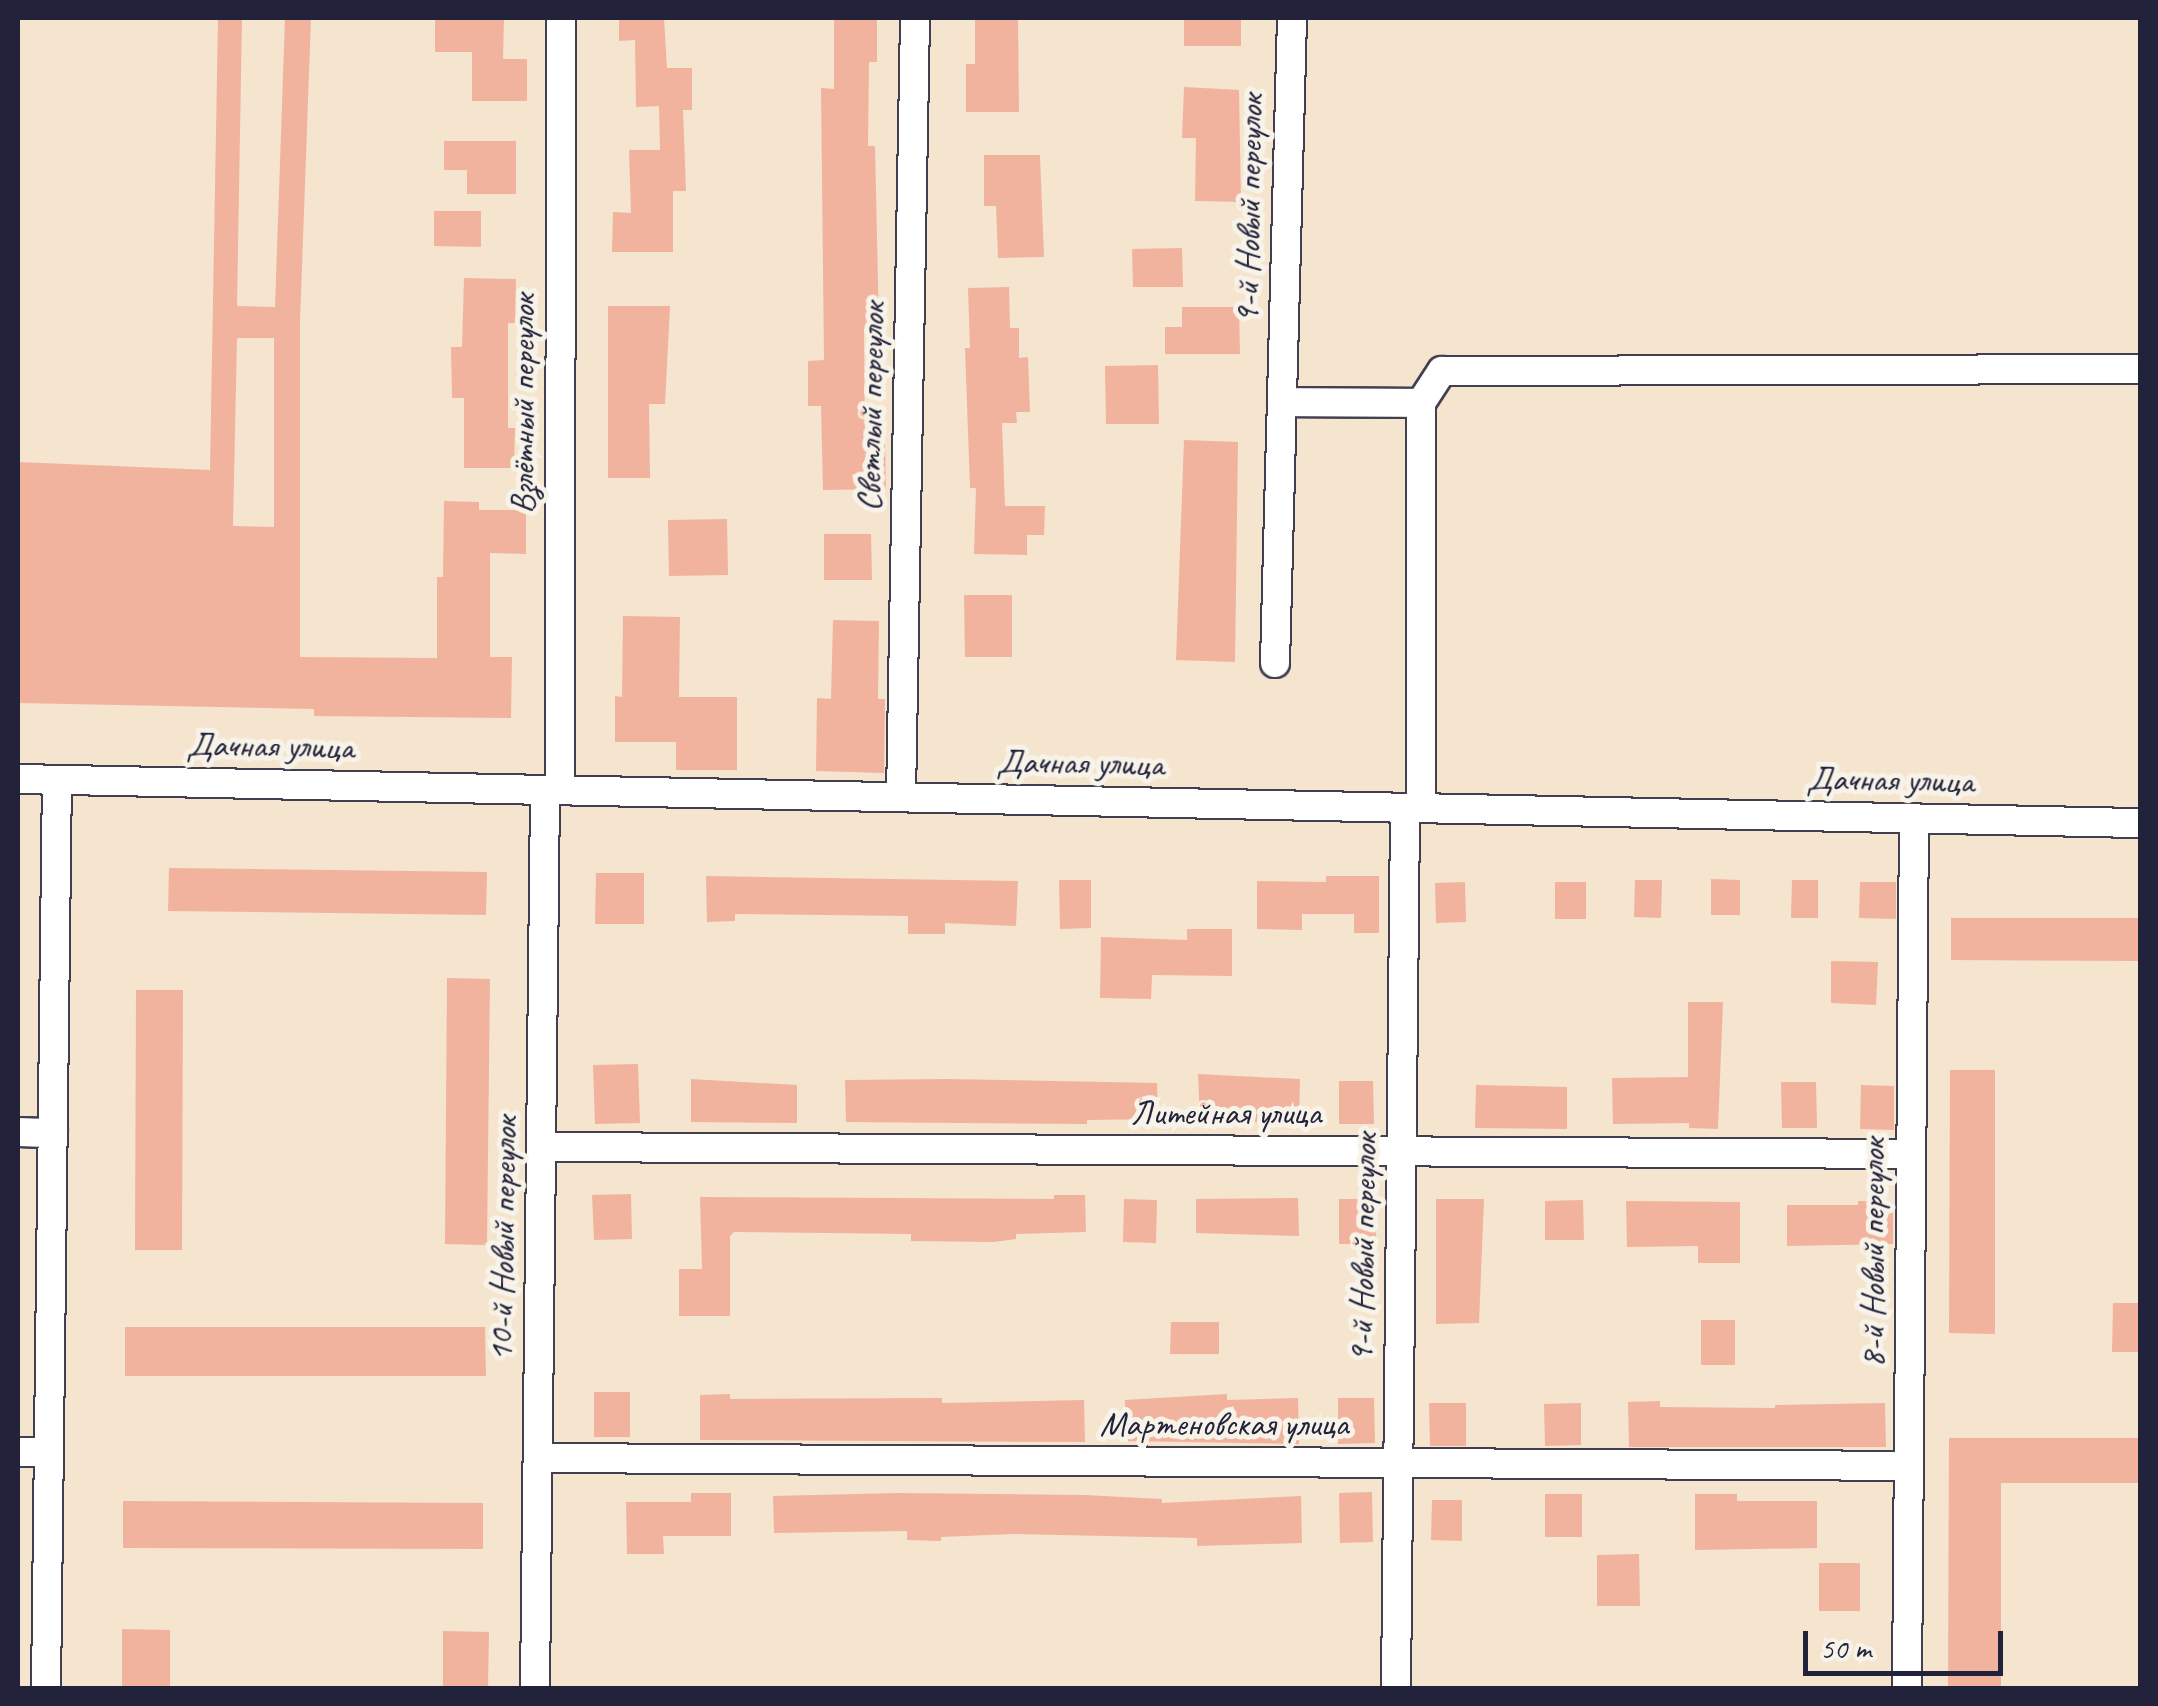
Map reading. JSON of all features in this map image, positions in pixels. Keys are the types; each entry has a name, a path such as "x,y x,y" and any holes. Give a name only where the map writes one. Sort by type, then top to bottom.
{"street":[{"name":"Взлётный переулок","path":"552,790 561,18"},
{"name":"Светлый переулок","path":"902,797 914,18"},
{"name":"9-й Новый переулок","path":"1276,663 1292,18"},
{"path":"1282,402 1421,403 1442,371 2140,369"},
{"name":"9-й Новый переулок","path":"1396,1688 1402,1152 1421,403"},
{"name":"Дачная улица","path":"18,779 2140,823"},
{"path":"46,1688 57,780"},
{"name":"10-й Новый переулок","path":"536,1688 541,1148 552,790"},
{"name":"8-й Новый переулок","path":"1907,1688 1914,818"},
{"path":"18,1132 52,1132"},
{"name":"Литейная улица","path":"541,1148 1911,1154"},
{"path":"18,1452 49,1452"},
{"name":"Мартеновская улица","path":"538,1458 1909,1466"}],"building":[{"path":"218,18 242,18 237,306 275,307 285,18 311,18 300,322 300,657 437,658 437,577 443,577 444,501 479,502 479,510 526,510 526,554 490,553 490,657 512,657 511,718 314,716 314,709 18,703 18,462 210,470","holes":["237,338 274,338 274,527 233,526"]},
{"path":"435,18 504,18 503,59 527,59 527,101 472,101 472,52 435,52"},
{"path":"619,18 664,18 667,68 692,68 692,110 683,110 686,191 673,191 673,252 612,252 613,212 631,213 629,150 660,150 659,106 636,107 635,40 619,41"},
{"path":"834,18 877,18 877,62 869,62 868,146 875,146 879,329 864,329 865,444 885,443 886,489 823,490 821,406 808,406 808,361 824,360 821,88 834,89"},
{"path":"975,18 1018,18 1019,112 966,112 966,64 975,64"},
{"path":"1184,18 1241,18 1241,46 1184,46"},
{"path":"1184,87 1239,90 1241,202 1195,201 1196,138 1182,138"},
{"path":"444,141 516,141 516,194 467,194 467,170 444,170"},
{"path":"984,155 1040,155 1044,257 998,258 996,206 984,206"},
{"path":"434,211 481,211 481,247 434,246"},
{"path":"1182,248 1183,287 1133,287 1132,249"},
{"path":"464,278 516,279 515,323 508,323 508,428 515,428 514,468 464,468 464,398 452,398 451,347 462,347"},
{"path":"1009,287 1010,328 1019,328 1019,358 1028,357 1030,412 1016,412 1017,423 1002,423 1005,506 1045,506 1044,535 1027,535 1027,555 974,554 976,488 970,488 965,348 970,348 968,288"},
{"path":"608,306 670,306 665,404 649,404 650,478 608,478"},
{"path":"1182,307 1239,307 1240,354 1165,354 1165,327 1182,327"},
{"path":"1158,365 1159,424 1106,424 1105,366"},
{"path":"1184,440 1238,442 1235,662 1176,660"},
{"path":"727,519 728,575 669,576 668,520"},
{"path":"824,534 871,534 872,580 824,580"},
{"path":"964,595 1012,595 1012,657 965,657"},
{"path":"623,616 680,617 679,697 737,697 737,770 676,770 676,742 615,742 615,696 622,697"},
{"path":"833,620 879,621 878,699 885,699 884,773 816,771 817,698 831,699"},
{"path":"169,868 487,872 486,915 168,911"},
{"path":"596,873 644,873 644,924 595,924"},
{"path":"706,876 1018,881 1016,926 945,923 945,934 908,934 908,916 735,914 735,921 707,922"},
{"path":"1326,876 1379,876 1379,933 1354,933 1354,914 1302,914 1302,930 1257,929 1257,881 1326,882"},
{"path":"1711,879 1740,880 1740,915 1711,915"},
{"path":"1059,880 1091,880 1091,928 1060,929"},
{"path":"1635,880 1662,880 1661,918 1634,917"},
{"path":"1792,880 1818,880 1818,918 1791,918"},
{"path":"1465,882 1466,922 1436,923 1435,883"},
{"path":"1555,882 1586,882 1586,919 1555,919"},
{"path":"1860,882 1896,882 1896,919 1859,918"},
{"path":"1951,918 2140,918 2140,961 1951,960"},
{"path":"1187,929 1232,929 1232,976 1152,975 1151,999 1100,998 1101,937 1187,940"},
{"path":"1831,961 1878,962 1876,1005 1831,1003"},
{"path":"447,978 490,979 487,1245 445,1244"},
{"path":"136,990 183,990 182,1250 135,1250"},
{"path":"1688,1002 1723,1002 1718,1129 1689,1128 1689,1123 1613,1124 1612,1078 1688,1077"},
{"path":"638,1064 640,1123 595,1124 593,1065"},
{"path":"1950,1070 1995,1070 1995,1334 1949,1333"},
{"path":"1198,1074 1300,1079 1299,1123 1200,1121"},
{"path":"691,1079 797,1085 797,1123 691,1122"},
{"path":"845,1080 1157,1083 1158,1119 1087,1120 1087,1124 846,1122"},
{"path":"1339,1081 1373,1081 1374,1124 1339,1124"},
{"path":"1781,1082 1816,1082 1817,1128 1782,1128"},
{"path":"1476,1085 1567,1087 1567,1129 1475,1128"},
{"path":"1861,1085 1894,1086 1894,1130 1860,1129"},
{"path":"631,1194 632,1239 594,1240 592,1195"},
{"path":"1054,1195 1085,1195 1086,1232 1016,1234 1016,1239 994,1242 911,1241 911,1234 734,1232 730,1236 730,1316 679,1316 679,1269 702,1269 700,1197 1054,1199"},
{"path":"1298,1198 1299,1236 1196,1233 1196,1199"},
{"path":"1124,1199 1157,1200 1156,1243 1123,1242"},
{"path":"1339,1199 1375,1199 1376,1244 1339,1244"},
{"path":"1436,1199 1484,1199 1479,1323 1436,1324"},
{"path":"1583,1200 1584,1240 1545,1240 1545,1201"},
{"path":"1626,1201 1740,1202 1740,1263 1698,1263 1698,1246 1627,1247"},
{"path":"1858,1201 1893,1202 1893,1244 1787,1246 1787,1205 1858,1205"},
{"path":"2113,1303 2140,1303 2140,1352 2112,1352"},
{"path":"1701,1320 1735,1320 1735,1365 1701,1365"},
{"path":"1171,1322 1219,1322 1219,1354 1170,1354"},
{"path":"125,1327 485,1327 486,1376 125,1376"},
{"path":"594,1392 630,1392 630,1437 594,1437"},
{"path":"730,1394 730,1399 942,1398 942,1403 1084,1400 1085,1442 700,1440 700,1395"},
{"path":"1227,1394 1227,1400 1298,1398 1299,1444 1125,1441 1125,1400"},
{"path":"1338,1398 1374,1398 1375,1443 1338,1444"},
{"path":"1660,1401 1660,1407 1775,1408 1885,1403 1886,1447 1629,1447 1628,1402"},
{"path":"1429,1403 1466,1403 1466,1446 1430,1446"},
{"path":"1581,1403 1581,1445 1545,1446 1544,1404"},
{"path":"1949,1438 2140,1438 2140,1483 2001,1483 2001,1688 1948,1688"},
{"path":"1372,1492 1373,1542 1340,1543 1339,1493"},
{"path":"691,1493 731,1493 731,1536 663,1536 664,1554 627,1554 626,1502 691,1502"},
{"path":"1545,1494 1582,1494 1582,1537 1545,1537"},
{"path":"1695,1494 1737,1494 1737,1501 1817,1501 1817,1548 1695,1550"},
{"path":"1084,1495 1162,1499 1162,1503 1301,1496 1302,1543 1197,1546 1197,1538 1014,1534 941,1537 941,1541 907,1540 907,1531 774,1533 773,1496"},
{"path":"1432,1500 1462,1500 1462,1541 1431,1540"},
{"path":"123,1501 483,1503 483,1549 123,1548"},
{"path":"1639,1554 1640,1606 1597,1606 1597,1555"},
{"path":"1819,1563 1860,1563 1860,1611 1819,1611"},
{"path":"122,1629 170,1630 170,1688 122,1688"},
{"path":"443,1631 489,1632 488,1688 443,1688"}]}
